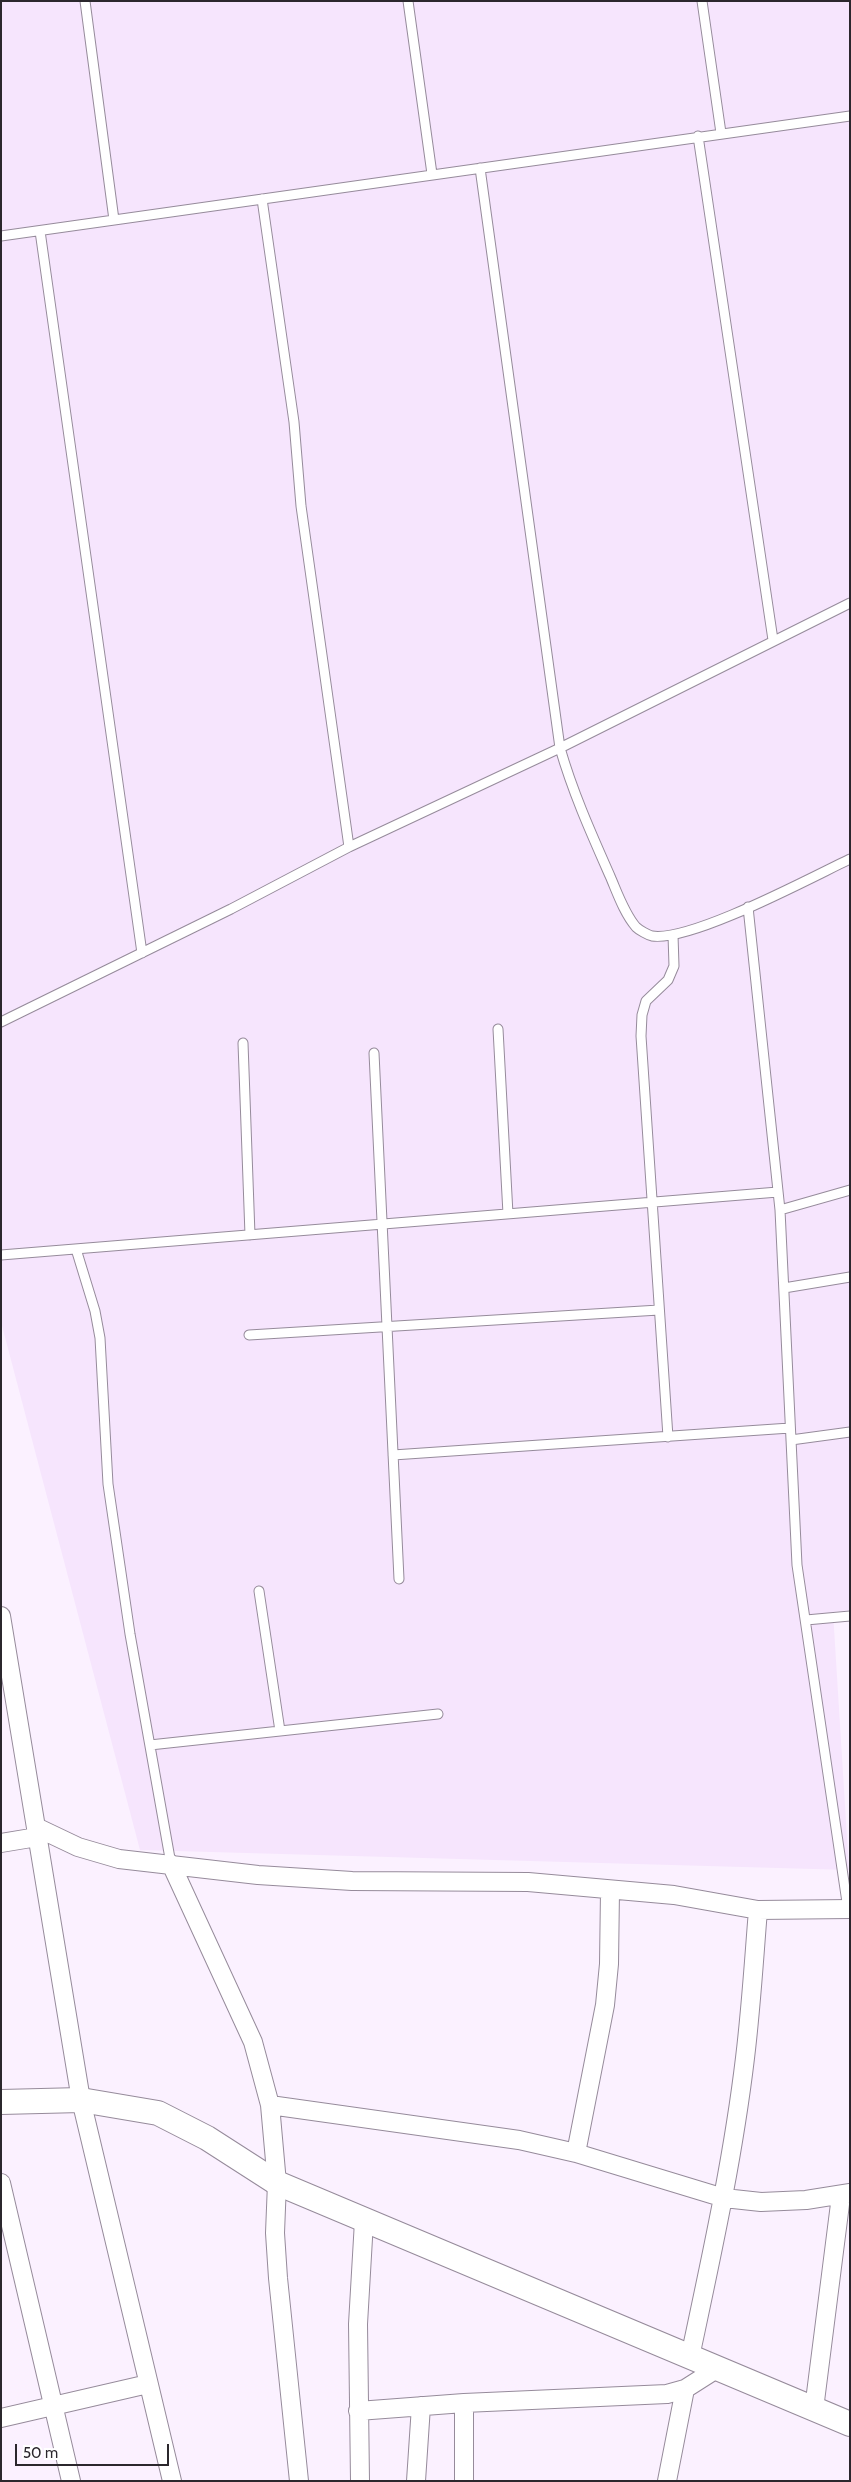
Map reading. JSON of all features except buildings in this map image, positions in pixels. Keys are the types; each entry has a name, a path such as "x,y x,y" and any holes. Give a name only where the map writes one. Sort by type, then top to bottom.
{"street":[{"path":"1,1616 81,2100 172,2481"},
{"path":"1,1843 37,1832 78,1847 111,1856 258,1875 352,1881 528,1882 610,1891 674,1895 758,1910 849,1909"},
{"path":"171,1864 253,2042 270,2105 277,2183 275,2233 278,2278 299,2481"},
{"path":"576,2153 605,2005 609,1964 610,1891"},
{"path":"690,2357 724,2198 745,2058 758,1910"},
{"path":"1,2102 81,2100 158,2113 207,2138 277,2183 850,2424"},
{"path":"270,2105 519,2140 576,2153 724,2198 761,2202 846,2194 843,2240 814,2409"},
{"path":"1,2183 71,2481"},
{"path":"360,2481 358,2324 364,2221"},
{"path":"358,2411 464,2403 634,2397 667,2394 685,2389 718,2368"},
{"path":"1,2418 148,2384"},
{"path":"668,2481 685,2389"},
{"path":"464,2403 464,2481"},
{"path":"416,2481 421,2406"}],"lane":[{"path":"85,1 114,220"},
{"path":"408,1 432,174"},
{"path":"702,1 720,133"},
{"path":"1,236 850,116"},
{"path":"698,136 772,640"},
{"path":"480,168 560,748 572,789 623,906 636,927 651,936 673,934 695,929 748,907 850,859"},
{"path":"262,199 294,422 301,506 349,847"},
{"path":"40,231 142,953"},
{"path":"1,1022 142,953 349,847 560,748 772,640 850,603"},
{"path":"748,907 780,1210 797,1565 849,1909"},
{"path":"668,1437 641,1036 642,1014 646,1001 668,980 674,966 673,934"},
{"path":"498,1030 508,1214"},
{"path":"243,1043 250,1235"},
{"path":"374,1053 398,1579"},
{"path":"780,1210 850,1190"},
{"path":"1,1255 778,1192"},
{"path":"76,1249 95,1311 100,1338 108,1484 171,1864"},
{"path":"784,1288 850,1277"},
{"path":"249,1335 659,1310"},
{"path":"393,1456 790,1428"},
{"path":"791,1440 850,1432"},
{"path":"259,1591 280,1731"},
{"path":"806,1620 850,1616"},
{"path":"150,1745 438,1714"}],"shaded area":[{"path":"1,1 850,1 850,1610 833,1612 849,1870 140,1850 1,1322"}]}
